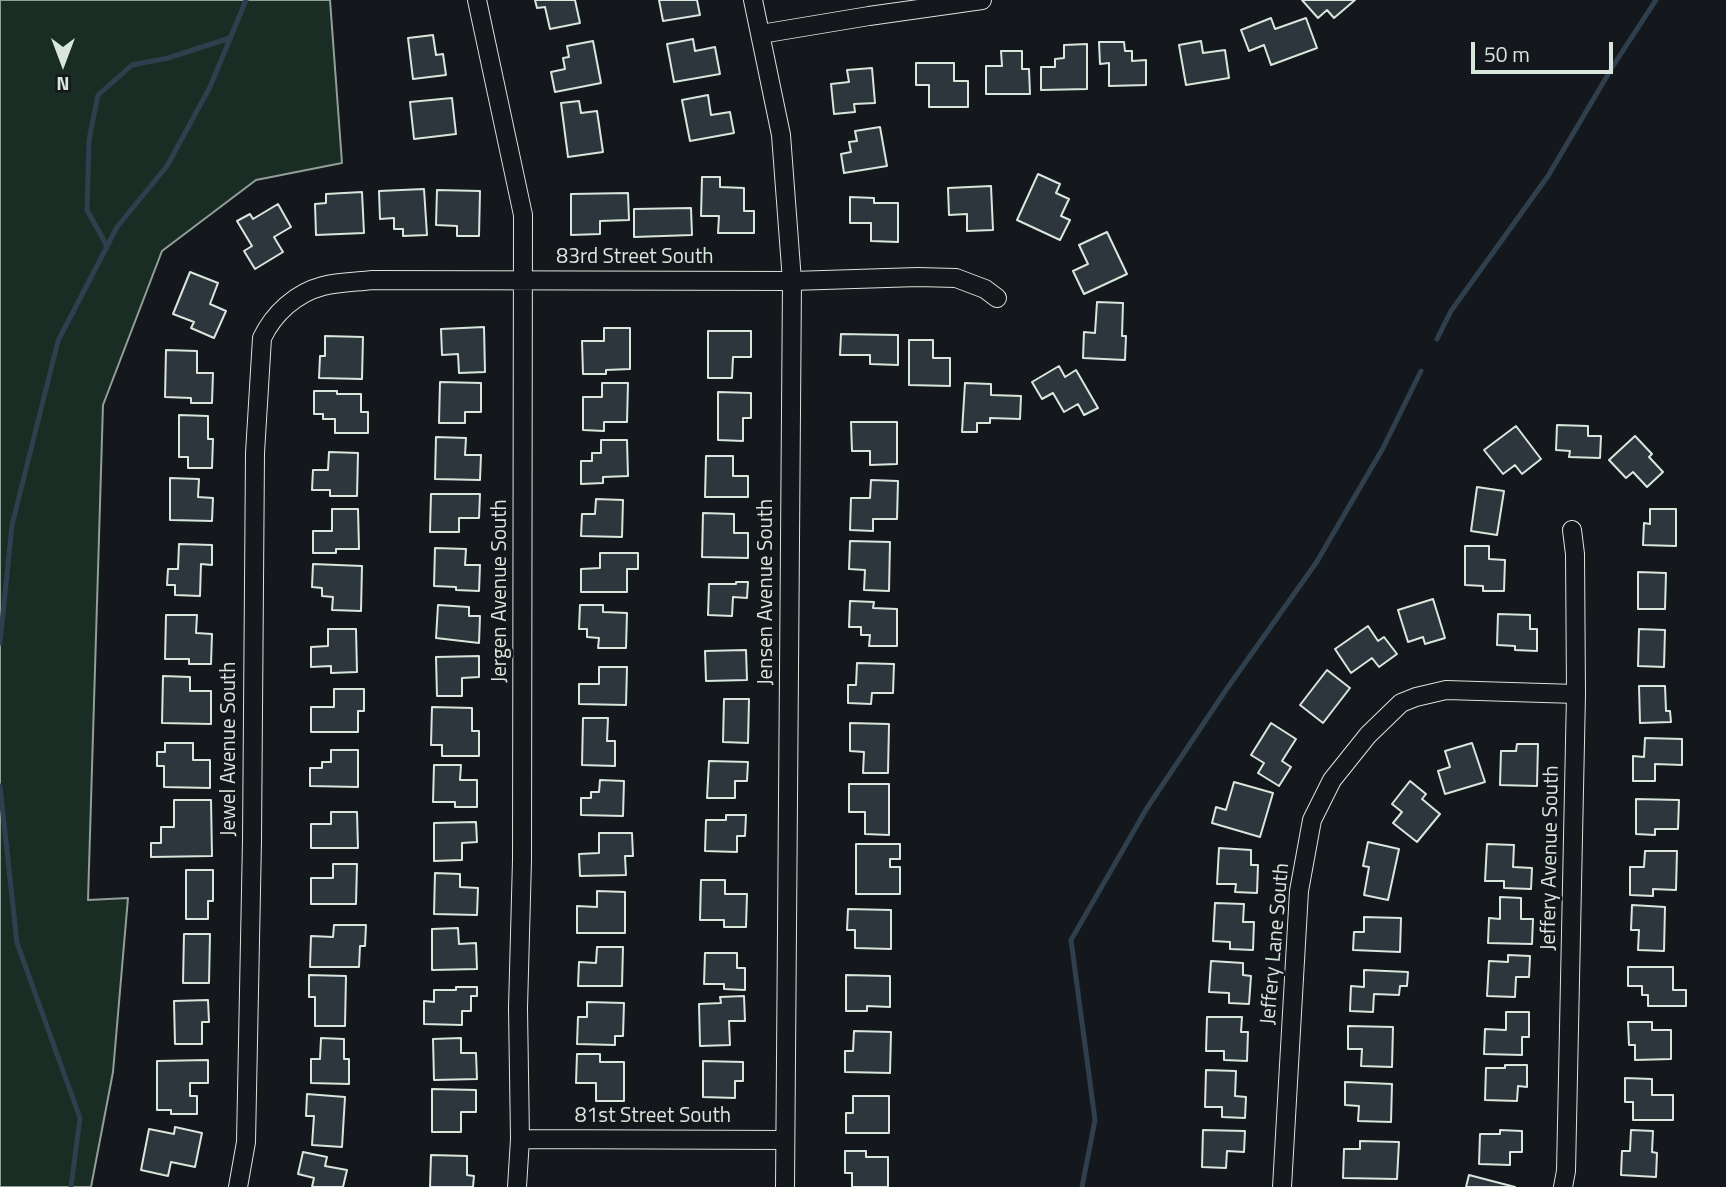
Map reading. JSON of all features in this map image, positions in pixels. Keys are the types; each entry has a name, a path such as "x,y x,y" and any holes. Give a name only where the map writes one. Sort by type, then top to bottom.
{"street":[{"name":"Jergen Avenue South","path":"477,0 523,215 525,281 522,860 518,1008 520,1139 517,1187"},
{"name":"Jensen Avenue South","path":"753,0 780,135 792,281 785,1187"},
{"path":"761,34 982,0"},
{"name":"83rd Street South","path":"277,315 290,302 323,286 373,281 792,281 956,278 985,289 997,299"},
{"name":"Jewel Avenue South","path":"238,1187 246,1129 252,840 255,453 262,338 277,315"},
{"name":"Jeffery Avenue South","path":"1563,1187 1566,1171 1570,1051 1576,694 1575,554 1572,530"},
{"name":"Jeffery Lane South","path":"1282,1187 1299,891 1312,820 1332,780 1368,735 1401,702 1446,690 1576,694"},
{"name":"81st Street South","path":"520,1139 785,1140"}],"green space":[{"path":"0,0 330,0 342,163 256,180 162,251 103,405 88,900 128,898 113,1072 91,1187 0,1187"}],"building":[{"path":"535,0 575,0 580,23 550,29 545,7 537,8"},
{"path":"659,0 697,0 700,15 663,21"},
{"path":"1302,0 1355,0 1334,18 1327,10 1318,18"},
{"path":"1271,18 1275,29 1306,18 1317,48 1271,65 1264,45 1249,51 1241,30"},
{"path":"433,35 436,55 443,54 446,75 413,79 408,38"},
{"path":"693,39 695,51 715,47 720,74 674,82 667,44"},
{"path":"593,41 601,83 555,92 551,72 565,69 563,58 569,57 567,46"},
{"path":"1201,41 1203,53 1225,50 1229,78 1186,85 1179,45"},
{"path":"1099,42 1124,42 1125,51 1132,51 1132,61 1146,60 1146,85 1109,86 1109,63 1100,64"},
{"path":"1087,44 1087,89 1041,90 1041,67 1055,67 1055,59 1064,58 1064,45"},
{"path":"1001,51 1022,51 1022,69 1029,69 1030,94 986,94 986,66 1002,66"},
{"path":"916,63 954,63 954,81 968,81 968,107 929,107 929,85 916,85"},
{"path":"872,68 875,103 854,104 855,112 834,114 831,84 849,82 847,70"},
{"path":"708,95 711,115 730,112 734,133 690,141 682,100"},
{"path":"452,98 456,134 414,139 410,102"},
{"path":"579,101 581,113 597,111 603,152 568,157 561,103"},
{"path":"880,127 887,166 844,173 841,154 851,152 849,142 857,141 855,131"},
{"path":"1038,174 1060,184 1056,193 1069,199 1061,216 1070,220 1060,240 1017,220"},
{"path":"702,177 720,177 720,187 744,188 744,211 754,211 754,233 718,233 719,216 701,216"},
{"path":"991,186 993,230 967,231 967,214 949,215 948,188"},
{"path":"424,189 427,235 403,236 403,229 394,229 394,218 380,219 379,191"},
{"path":"437,190 480,191 479,236 457,236 457,226 436,225"},
{"path":"362,192 364,233 316,235 315,204 326,203 326,194"},
{"path":"628,193 629,220 600,221 600,234 571,235 571,194"},
{"path":"850,197 874,198 874,203 898,203 898,242 871,241 871,223 850,223"},
{"path":"278,204 291,227 274,237 283,252 255,269 244,251 252,246 237,221 250,214 253,219"},
{"path":"691,208 692,235 634,237 634,209"},
{"path":"1107,232 1127,274 1084,294 1073,271 1088,264 1079,245"},
{"path":"190,272 218,283 210,304 226,311 214,338 191,328 194,322 173,314"},
{"path":"1097,302 1123,303 1122,336 1126,336 1125,360 1083,358 1084,332 1095,333"},
{"path":"484,327 485,372 459,373 458,354 442,355 441,329"},
{"path":"604,328 630,328 630,369 606,370 606,374 583,374 582,341 604,341"},
{"path":"708,331 751,331 751,357 733,357 732,378 708,378"},
{"path":"841,334 898,335 898,365 870,364 870,355 840,355"},
{"path":"325,336 363,337 362,379 319,378 320,356 325,356"},
{"path":"909,340 933,340 933,358 950,358 950,386 909,385"},
{"path":"166,350 197,351 197,373 213,373 212,403 191,403 191,398 165,397"},
{"path":"1059,366 1065,377 1076,370 1098,408 1084,415 1078,404 1064,412 1053,393 1042,399 1032,382"},
{"path":"440,382 481,383 481,412 465,412 465,423 439,423"},
{"path":"602,383 628,383 627,422 604,422 604,431 583,430 583,397 602,397"},
{"path":"965,383 991,384 991,395 1021,396 1020,419 990,418 990,423 977,423 977,432 962,432"},
{"path":"314,391 361,394 361,412 368,412 368,433 335,433 335,419 323,419 323,414 314,414"},
{"path":"718,392 751,393 751,418 743,418 743,441 718,440"},
{"path":"179,415 208,416 208,439 213,439 212,468 188,468 188,457 179,457"},
{"path":"851,422 897,422 897,464 870,465 870,451 852,451"},
{"path":"1557,425 1588,426 1588,436 1601,436 1600,458 1569,457 1570,451 1556,450"},
{"path":"1516,426 1541,459 1522,474 1515,465 1503,474 1484,450"},
{"path":"1635,436 1652,454 1649,457 1663,472 1647,487 1633,472 1626,478 1609,460"},
{"path":"436,437 466,438 465,455 481,455 480,480 435,479"},
{"path":"601,440 627,440 628,476 603,477 603,483 581,484 581,461 592,461 592,453 601,453"},
{"path":"329,452 358,453 357,496 330,496 330,490 312,490 313,470 328,470"},
{"path":"706,456 733,456 733,476 748,476 748,497 705,497"},
{"path":"170,478 199,479 198,497 213,498 212,521 170,520"},
{"path":"871,480 898,481 897,519 873,519 873,531 850,530 851,498 870,498"},
{"path":"1477,487 1504,491 1497,535 1471,531"},
{"path":"431,494 480,494 479,518 459,518 459,532 430,532"},
{"path":"596,499 623,500 622,537 581,536 582,514 595,514"},
{"path":"332,509 358,509 359,549 313,553 313,531 332,531"},
{"path":"1650,509 1676,509 1676,546 1643,545 1644,523 1650,524"},
{"path":"703,513 734,514 734,533 748,533 748,558 702,557"},
{"path":"850,541 890,542 889,591 864,590 865,570 849,569"},
{"path":"179,544 212,545 212,565 201,564 200,596 175,595 175,585 167,585 168,569 178,569"},
{"path":"1465,546 1489,546 1489,559 1505,560 1504,591 1483,591 1483,586 1465,585"},
{"path":"435,548 466,549 465,565 480,565 479,591 434,586"},
{"path":"600,553 638,553 638,569 627,569 627,592 581,592 581,569 600,568"},
{"path":"313,564 362,566 361,611 332,610 333,597 322,596 322,588 312,587"},
{"path":"1638,572 1666,573 1665,609 1638,609"},
{"path":"748,582 747,598 733,597 732,616 708,615 709,584"},
{"path":"1433,599 1445,638 1425,644 1423,637 1408,642 1398,610"},
{"path":"850,601 874,602 873,608 897,609 897,646 869,646 870,635 861,635 861,627 849,627"},
{"path":"438,605 469,607 469,616 480,616 479,643 436,638"},
{"path":"580,605 603,605 603,612 627,613 626,648 598,648 599,638 587,637 587,629 579,629"},
{"path":"1498,614 1530,615 1530,629 1537,629 1537,651 1515,650 1515,646 1497,645"},
{"path":"166,615 197,615 196,633 212,634 211,664 189,664 189,659 165,659"},
{"path":"1368,626 1378,641 1384,637 1397,654 1379,667 1372,658 1351,673 1335,649"},
{"path":"328,629 356,629 357,672 331,673 331,666 311,667 311,647 328,646"},
{"path":"1639,629 1665,630 1664,667 1638,666"},
{"path":"746,650 747,680 706,681 705,651"},
{"path":"479,656 479,677 462,678 462,696 437,696 436,657"},
{"path":"857,663 894,664 893,693 872,693 871,704 848,703 848,685 856,685"},
{"path":"599,667 627,667 626,705 579,704 579,684 599,684"},
{"path":"1327,670 1350,688 1323,723 1300,705"},
{"path":"163,676 190,677 190,691 211,691 211,724 162,723"},
{"path":"1639,686 1665,686 1666,711 1670,711 1671,722 1640,723"},
{"path":"334,689 364,689 364,711 358,711 358,732 311,732 311,707 334,707"},
{"path":"724,699 749,699 748,743 723,742"},
{"path":"432,707 472,708 472,731 479,731 479,756 442,756 442,745 431,745"},
{"path":"583,718 608,718 607,741 615,741 615,766 582,765"},
{"path":"850,723 889,724 888,773 863,773 864,752 850,751"},
{"path":"1271,723 1296,739 1282,761 1291,767 1279,786 1258,773 1264,763 1251,755"},
{"path":"1645,738 1682,739 1682,765 1655,764 1655,781 1633,781 1633,756 1644,757"},
{"path":"165,743 193,743 193,760 210,760 210,788 164,787 164,766 157,766 157,752 165,752"},
{"path":"1472,743 1485,782 1445,794 1438,771 1450,767 1445,751"},
{"path":"1517,744 1538,744 1537,786 1500,785 1501,751 1516,751"},
{"path":"331,750 358,750 358,787 310,786 310,768 322,768 322,762 331,762"},
{"path":"709,761 748,762 747,781 735,781 735,798 707,798"},
{"path":"434,765 461,765 460,780 477,780 477,807 455,807 455,802 433,802"},
{"path":"600,780 624,781 623,816 581,815 581,798 591,798 591,792 599,792"},
{"path":"1410,781 1426,794 1422,799 1440,814 1417,842 1393,823 1402,812 1392,804"},
{"path":"1234,782 1273,793 1260,837 1212,823 1216,807 1226,810"},
{"path":"849,784 889,784 889,835 865,834 865,812 849,812"},
{"path":"1636,799 1679,800 1678,829 1655,829 1655,835 1636,834"},
{"path":"174,800 211,800 212,856 151,857 151,843 161,843 161,827 174,827"},
{"path":"331,812 357,812 358,848 311,848 311,824 331,824"},
{"path":"726,815 746,815 745,836 737,836 737,852 705,851 706,820 726,820"},
{"path":"476,822 477,842 462,843 462,860 434,861 434,823"},
{"path":"599,833 632,833 633,856 625,856 626,875 580,876 579,854 599,853"},
{"path":"1368,842 1399,849 1388,900 1364,895 1369,867 1363,866"},
{"path":"856,844 900,844 900,859 890,859 890,867 900,867 900,894 856,894"},
{"path":"1487,844 1514,845 1513,867 1532,868 1531,889 1504,888 1504,881 1485,881"},
{"path":"1219,848 1251,850 1251,865 1258,865 1257,893 1235,892 1236,884 1217,884"},
{"path":"1645,851 1677,851 1676,890 1653,889 1653,896 1630,895 1630,867 1644,867"},
{"path":"333,864 357,864 356,904 311,904 311,878 333,878"},
{"path":"186,870 213,870 213,901 208,901 208,919 186,919"},
{"path":"435,873 460,874 460,887 478,888 477,915 434,914"},
{"path":"701,880 725,880 725,894 747,894 746,927 724,927 724,920 700,920"},
{"path":"597,891 625,892 625,933 577,933 577,906 597,907"},
{"path":"1500,897 1521,898 1521,919 1533,919 1532,944 1488,943 1489,918 1500,919"},
{"path":"1215,903 1244,904 1243,922 1254,922 1253,950 1230,949 1230,942 1213,941"},
{"path":"1632,905 1665,907 1664,951 1638,950 1639,930 1631,930"},
{"path":"848,909 891,910 891,949 855,948 855,930 847,930"},
{"path":"1364,917 1401,918 1400,952 1353,950 1354,932 1364,932"},
{"path":"334,925 366,925 365,946 360,946 359,967 310,967 311,936 333,937"},
{"path":"458,928 459,944 476,943 477,969 432,970 432,929"},
{"path":"184,934 210,934 209,983 183,983"},
{"path":"597,947 623,947 622,986 578,986 579,962 596,963"},
{"path":"705,953 737,953 737,968 745,968 745,990 724,989 724,984 704,984"},
{"path":"1508,955 1530,956 1529,977 1516,977 1515,997 1487,996 1489,961 1508,962"},
{"path":"1211,961 1243,963 1243,975 1251,976 1249,1004 1229,1003 1229,993 1209,992"},
{"path":"1628,967 1673,967 1673,990 1686,990 1686,1006 1648,1006 1648,995 1642,995 1642,986 1628,986"},
{"path":"1364,970 1408,972 1407,986 1400,986 1399,995 1374,994 1373,1012 1350,1011 1351,986 1364,987"},
{"path":"309,975 346,976 345,1026 315,1026 315,997 309,997"},
{"path":"846,975 890,976 890,1007 867,1006 867,1011 846,1011"},
{"path":"456,987 477,987 477,996 471,996 471,1011 462,1011 462,1025 424,1024 424,1001 434,1002 434,990 456,990"},
{"path":"744,996 745,1021 729,1021 730,1045 700,1046 699,1004 721,1003 720,997"},
{"path":"208,1000 209,1022 202,1022 202,1044 175,1044 174,1001"},
{"path":"587,1002 624,1003 623,1036 615,1036 615,1045 577,1044 578,1017 587,1017"},
{"path":"1506,1012 1529,1012 1529,1037 1522,1037 1522,1055 1484,1054 1485,1029 1506,1030"},
{"path":"1207,1017 1242,1017 1241,1032 1248,1032 1247,1061 1224,1060 1224,1051 1206,1051"},
{"path":"1628,1022 1652,1022 1652,1030 1671,1030 1671,1059 1635,1060 1635,1045 1629,1045"},
{"path":"1348,1026 1393,1027 1392,1067 1361,1066 1362,1049 1348,1049"},
{"path":"854,1031 891,1032 890,1073 845,1072 845,1051 853,1051"},
{"path":"321,1038 344,1039 344,1059 349,1059 349,1084 311,1083 311,1059 320,1059"},
{"path":"461,1038 461,1053 476,1053 477,1079 434,1080 433,1039"},
{"path":"577,1054 600,1054 600,1062 624,1062 624,1101 596,1101 596,1083 576,1083"},
{"path":"208,1060 208,1083 190,1083 190,1096 197,1096 197,1114 171,1114 171,1110 157,1110 157,1061"},
{"path":"703,1061 743,1062 743,1081 735,1081 735,1098 703,1097"},
{"path":"1505,1065 1527,1065 1527,1087 1518,1086 1517,1101 1485,1100 1486,1068 1505,1068"},
{"path":"1206,1070 1236,1071 1235,1096 1246,1097 1245,1118 1222,1117 1222,1107 1205,1107"},
{"path":"1625,1078 1652,1079 1652,1095 1673,1095 1673,1120 1633,1120 1633,1102 1625,1102"},
{"path":"1345,1082 1392,1084 1391,1122 1358,1121 1359,1106 1345,1105"},
{"path":"432,1089 476,1090 476,1112 461,1112 461,1132 432,1132"},
{"path":"307,1094 345,1097 342,1147 312,1145 314,1116 306,1116"},
{"path":"853,1096 889,1096 889,1133 846,1133 846,1113 853,1113"},
{"path":"175,1127 202,1133 195,1167 171,1162 168,1176 141,1170 149,1129 174,1134"},
{"path":"1203,1130 1245,1131 1244,1152 1227,1151 1226,1168 1202,1167"},
{"path":"1500,1130 1522,1131 1522,1152 1510,1152 1510,1165 1479,1164 1480,1134 1500,1134"},
{"path":"1631,1130 1653,1131 1652,1152 1657,1153 1656,1177 1621,1175 1622,1151 1630,1151"},
{"path":"1360,1141 1399,1142 1397,1179 1343,1178 1344,1149 1360,1149"},
{"path":"845,1151 866,1151 866,1157 888,1157 888,1187 852,1187 852,1173 845,1173"},
{"path":"303,1152 327,1157 325,1166 347,1170 343,1187 312,1187 314,1178 298,1174"},
{"path":"431,1155 467,1156 467,1175 474,1176 473,1187 430,1187"},
{"path":"1469,1175 1515,1187 1466,1187"}],"waterway":[{"path":"0,643 12,525 58,341 117,227 167,166 210,87 246,0"},
{"path":"1437,339 1451,311 1548,176 1613,66 1656,0"},
{"path":"107,246 87,210 89,140 98,95 132,65 168,58 230,38"},
{"path":"1082,1187 1095,1120 1071,940 1147,808 1316,563 1383,448 1421,371"},
{"path":"0,786 17,943 80,1118 71,1187"}]}
